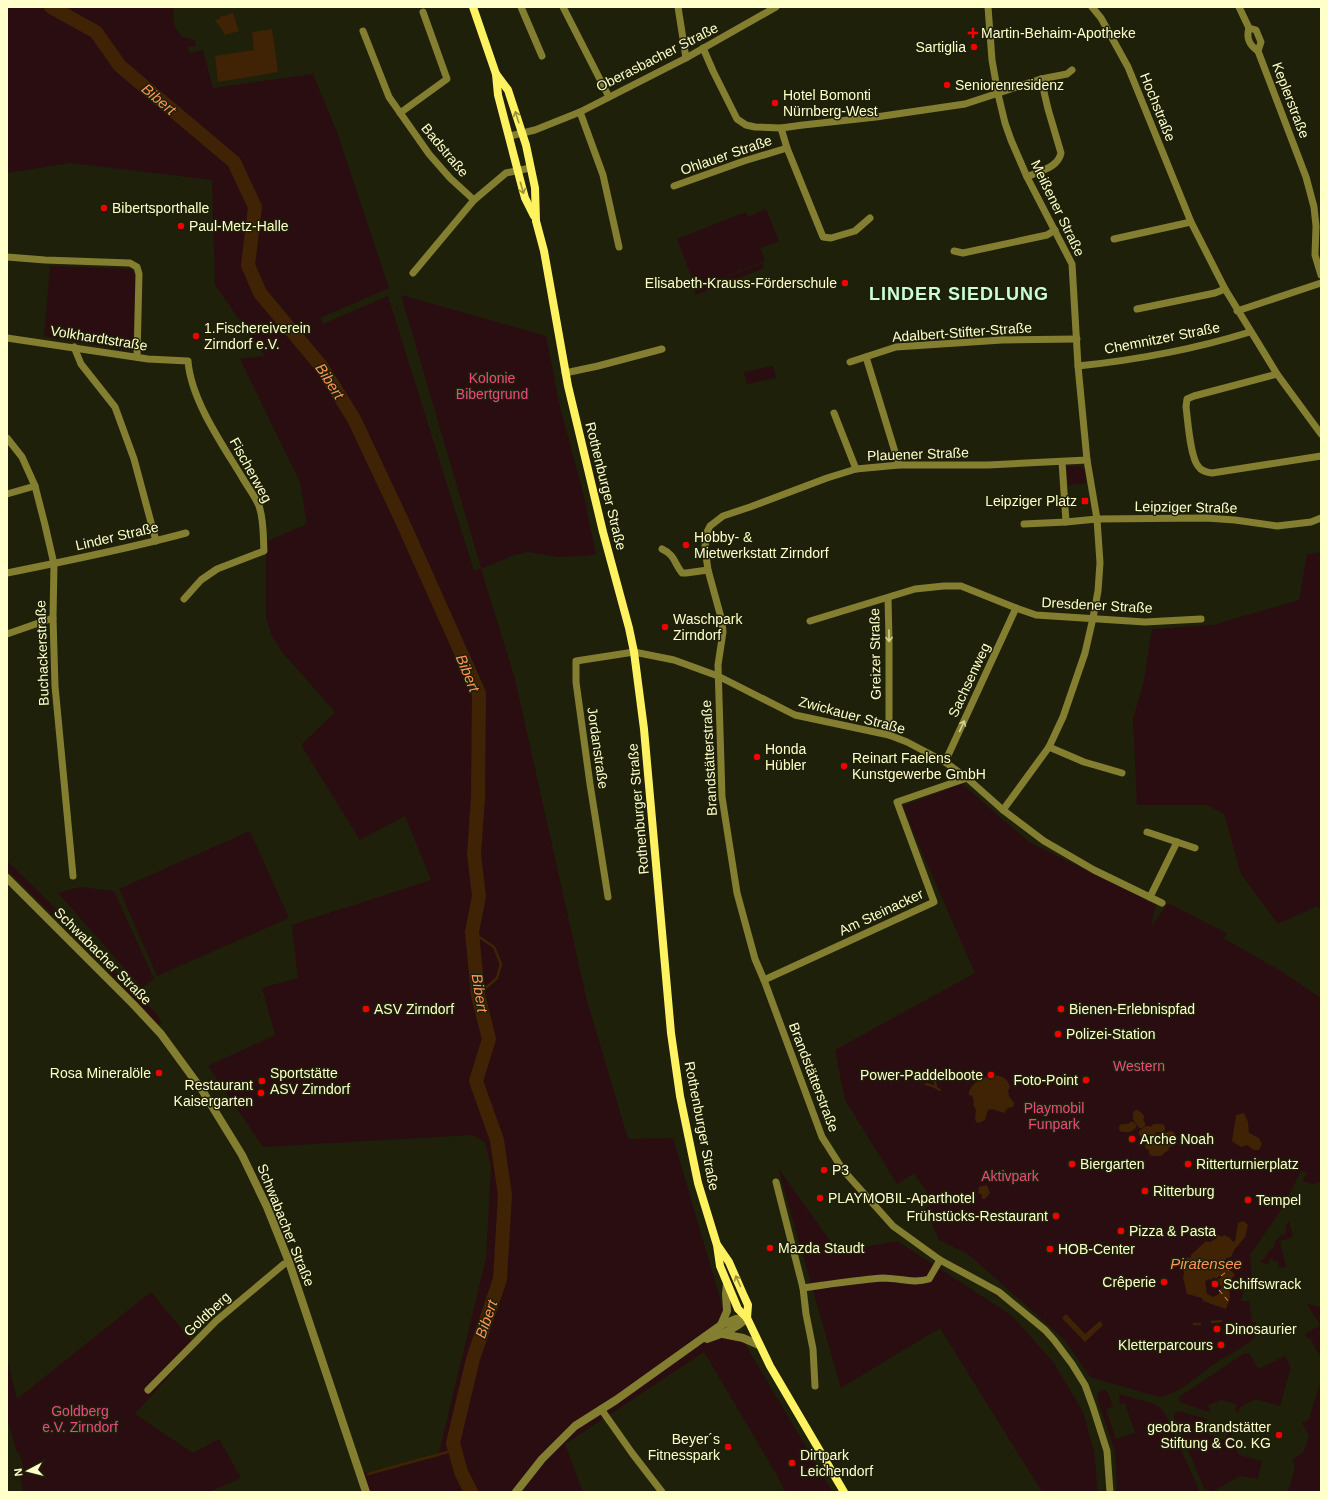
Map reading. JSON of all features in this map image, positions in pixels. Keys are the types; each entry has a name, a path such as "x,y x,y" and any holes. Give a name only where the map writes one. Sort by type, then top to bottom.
{"main road":[{"name":"Rothenburger Straße","path":"473,7 496,74 498,95 510,136 525,198 536,221 544,251 565,373 634,652 644,728 671,1025 680,1096 698,1183 717,1245 720,1266 738,1309 747,1318 759,1345 797,1415 844,1492"},
{"name":"Rothenburger Straße","path":"496,74 508,90 522,134 535,188 536,221"},
{"name":"Rothenburger Straße","path":"717,1245 729,1262 748,1305 747,1318"}],"street":[{"path":"521,7 542,56"},
{"path":"563,7 609,97"},
{"path":"678,7 686,58"},
{"name":"Oberasbacher Straße","path":"510,136 535,130 580,112 686,58 766,9 776,7"},
{"name":"Meißener Straße","path":"988,7 991,46 998,94 1011,140 1027,177 1072,264 1078,366 1088,460 1097,520 1100,563 1098,591 1085,653 1063,717 1049,747 1003,810"},
{"name":"Hochstraße","path":"1092,7 1101,18 1128,67 1191,222 1225,289 1237,311 1277,374 1321,434"},
{"name":"Keplerstraße","path":"1240,7 1249,28 1247,36 1251,46 1258,51 1306,177 1314,207 1316,226 1315,255 1321,275"},
{"path":"400,113 447,79 423,12"},
{"name":"Keplerstraße","path":"1249,28 1256,30 1261,42 1258,51"},
{"name":"Badstraße","path":"363,31 389,97 429,154 450,178 474,200"},
{"path":"704,48 713,71 737,119 746,125 755,128 781,128 876,117 965,104 1041,79 1067,74 1072,70"},
{"path":"1027,177 1052,166 1062,154 1048,109 1041,79"},
{"path":"580,112 603,174 619,248"},
{"name":"Ohlauer Straße","path":"781,128 787,148 823,237 831,238 856,231 870,218"},
{"name":"Ohlauer Straße","path":"674,186 744,161 787,148"},
{"path":"413,273 474,200 506,173 530,168"},
{"path":"1114,239 1191,222"},
{"path":"954,252 963,253 1040,237 1055,230"},
{"path":"7,257 130,263 137,267 139,274 137,357"},
{"path":"1237,311 1321,283"},
{"path":"1137,309 1215,293 1225,289"},
{"name":"Chemnitzer Straße","path":"1078,366 1141,358 1250,332"},
{"name":"Volkhardtstraße","path":"7,338 137,357 188,361"},
{"name":"Adalbert-Stifter-Straße","path":"850,362 896,347 1002,340 1077,339"},
{"path":"74,347 81,364 115,407 134,459 156,541"},
{"path":"565,373 662,349"},
{"path":"866,357 900,465"},
{"name":"Fischerweg","path":"184,599 202,580 217,569 264,551 263,524 259,505 216,434 201,404 189,371 188,361"},
{"path":"1277,374 1187,399 1186,407 1193,457 1203,471 1212,473 1321,456"},
{"path":"834,413 856,469"},
{"name":"Buchackerstraße","path":"7,438 22,457 35,486 54,564 53,618 55,686 73,876"},
{"name":"Plauener Straße","path":"718,676 718,665 723,632 722,621 708,570 704,544 706,534 710,526 720,518 827,478 856,469 900,465 988,464 1088,460"},
{"path":"1062,462 1066,522"},
{"path":"7,494 35,486"},
{"name":"Leipziger Straße","path":"1097,520 1206,518 1235,520 1277,526 1311,522 1321,518"},
{"path":"1024,524 1097,520"},
{"name":"Linder Straße","path":"7,573 54,564 186,533"},
{"path":"662,549 670,552 682,573 686,574 708,570"},
{"name":"Dresdener Straße","path":"810,621 915,589 944,586 961,586 1036,615 1145,622 1201,619"},
{"name":"Greizer Straße","path":"888,598 889,735"},
{"name":"Sachsenweg","path":"945,762 1016,608"},
{"path":"7,634 53,618"},
{"name":"Zwickauer Straße","path":"634,652 674,660 718,676 795,715 889,735 907,742 945,762 967,778 1003,810 1044,841 1094,870 1162,903"},
{"name":"Jordanstraße","path":"608,897 579,705 576,682 576,661 634,652"},
{"name":"Brandstätterstraße","path":"718,676 722,796 737,893 755,959 822,1137 843,1170 893,1226 940,1260 999,1292 1046,1330 1085,1385 1107,1451 1110,1492"},
{"path":"1049,747 1084,762 1122,773"},
{"name":"Am Steinacker","path":"764,980 934,902 897,802 967,778"},
{"path":"1147,832 1195,848"},
{"path":"1150,897 1177,842"},
{"name":"Schwabacher Straße","path":"7,878 161,1034 188,1069 216,1111 242,1155 267,1207 289,1262 366,1492"},
{"path":"776,1182 803,1288 806,1314 813,1348 815,1386"},
{"path":"803,1288 885,1278 919,1282 929,1279 940,1260"},
{"name":"Goldberg","path":"148,1390 216,1321 284,1264 289,1262"},
{"path":"722,1330 727,1311 727,1284"},
{"path":"516,1492 542,1459 575,1426 601,1408 616,1400 701,1341 722,1330 736,1319 747,1318"},
{"path":"722,1330 759,1345"},
{"path":"601,1408 632,1453 662,1492"}],"green space":[{"name":"Kolonie Bibertgrund","path":"7,7 174,7 174,23 182,37 195,40 196,46 188,47 189,53 203,50 213,88 313,74 337,132 389,288 320,318 323,324 388,296 474,571 481,568 401,295 546,336 560,407 585,500 596,555 558,557 528,552 514,555 481,569 515,679 586,997 628,1139 673,1138 722,1305 833,1492 785,1492 778,1477 704,1352 565,1444 583,1492 370,1492 364,1473 438,1457 486,1258 491,1167 485,1142 472,1135 263,1147 208,1066 275,1035 262,988 298,978 292,925 431,880 405,816 360,840 301,745 335,712 282,652 272,636 266,618 266,542 307,524 300,482 240,359 265,356 215,285 212,180 71,163 7,173"},
{"path":"766,209 779,241 760,248 765,261 696,288 677,239 746,212 748,217"},
{"path":"763,263 764,268 696,295 694,290"},
{"path":"50,266 131,269 136,277 133,346 127,350 44,336"},
{"path":"773,366 776,378 747,384 744,372"},
{"path":"1066,466 1080,466 1085,469 1086,483 1068,485"},
{"path":"1321,552 1321,910 1317,906 1278,924 1241,874 1224,814 1207,805 1137,805 1133,719 1144,681 1152,629 1213,625 1299,600 1307,554"},
{"name":"Playmobil Funpark","path":"962,784 1029,842 1156,905 1151,927 1168,903 1228,934 1223,938 1281,971 1321,998 1321,1182 1314,1184 1303,1181 1307,1172 1301,1171 1283,1207 1250,1255 1252,1278 1247,1279 1241,1301 1249,1301 1252,1322 1256,1322 1256,1336 1242,1347 1217,1362 1190,1383 1167,1395 1159,1397 1090,1377 1064,1339 968,1254 939,1240 925,1208 933,1202 914,1173 897,1184 845,1100 835,1050 975,973 903,806"},
{"path":"250,831 289,918 157,976 119,889"},
{"path":"7,861 67,920 158,1016 161,1024 158,1025 96,958 7,870"},
{"path":"80,887 114,891 154,979 142,988 58,893"},
{"path":"778,1168 838,1252 897,1241 1011,1315 1054,1363 1083,1412 1094,1451 1098,1492 1042,1492 940,1328 841,1388"},
{"path":"1289,1221 1293,1237 1280,1241 1286,1266 1282,1268 1278,1267 1279,1262 1270,1259 1268,1265 1261,1262 1270,1250 1274,1248 1277,1239 1286,1233 1286,1226"},
{"name":"Goldberg e.V. Zirndorf","path":"151,1292 196,1346 135,1414 193,1453 219,1439 241,1478 209,1492 22,1492 23,1490 20,1477 25,1473 20,1455 16,1450 7,1417 7,1359 17,1399"},
{"path":"1307,1304 1321,1307 1321,1358 1310,1338 1308,1339 1305,1334 1320,1325"},
{"path":"1245,1353 1250,1354 1258,1369 1285,1356 1291,1367 1280,1406 1256,1399 1240,1407 1238,1413 1235,1410 1236,1404 1221,1400 1208,1405 1209,1412 1179,1402 1179,1397"},
{"path":"1321,1379 1321,1492 1288,1492 1295,1467 1292,1460 1303,1453 1309,1436 1302,1423 1309,1419"},
{"path":"1104,1389 1108,1393 1113,1407 1106,1409 1116,1439 1135,1433 1125,1403 1120,1404 1119,1394 1154,1404 1161,1408 1200,1492 1117,1492 1115,1451 1097,1398 1098,1393"},
{"path":"1178,1411 1207,1419 1208,1420 1203,1424 1209,1435 1225,1440 1227,1434 1233,1432 1231,1438 1239,1455 1262,1461 1258,1479 1240,1476 1212,1492 1204,1488 1174,1417 1174,1414"}],"water":[{"path":"233,13 239,31 225,35 215,20"},
{"path":"272,29 278,72 218,82 215,56 254,50 252,32"},
{"name":"Power-Paddelboote","path":"991,1075 1004,1078 1008,1082 1010,1089 1008,1089 1009,1096 1014,1103 1013,1107 1008,1108 1004,1113 992,1109 988,1110 985,1120 979,1123 976,1122 976,1110 973,1104 974,1102 972,1096 969,1095 969,1091 977,1082"},
{"path":"1244,1113 1248,1122 1249,1133 1259,1138 1262,1144 1259,1150 1254,1150 1247,1145 1241,1147 1232,1141 1236,1115"},
{"path":"987,1185 990,1193 985,1199 982,1199 982,1195 978,1193 979,1187"},
{"name":"Piratensee","path":"1243,1221 1248,1225 1245,1237 1234,1250 1231,1257 1227,1258 1221,1263 1226,1269 1229,1268 1235,1275 1230,1282 1230,1298 1226,1309 1203,1301 1202,1298 1187,1294 1183,1277 1183,1263 1188,1257 1191,1258 1191,1255 1206,1241 1210,1242 1216,1239 1218,1235 1222,1237 1224,1235 1230,1238 1233,1242 1235,1241 1238,1223","holes":["1220,1276 1222,1277 1217,1280 1222,1288 1219,1290 1219,1294 1213,1297 1207,1294 1205,1281 1211,1280 1214,1277 1216,1279"]},
{"path":"1066,1314 1085,1334 1100,1321 1103,1325 1085,1342 1062,1318"}],"waterway":[{"name":"Bibert","path":"51,7 96,32 120,66 234,162 255,207 248,265 260,293 321,366 354,419 403,523 479,693 478,798 474,854 479,896 472,932 478,995 489,1039 476,1081 497,1140 505,1195 500,1279 473,1359 453,1443 461,1472 471,1492"},
{"path":"472,932 494,947 501,964 497,978 478,995"},
{"path":"934,1078 936,1087"},
{"path":"926,1084 940,1090"},
{"path":"1137,1114 1140,1117 1137,1118 1141,1124"},
{"path":"1123,1128 1129,1128 1132,1126"},
{"path":"1143,1133 1147,1130 1152,1131 1155,1128 1161,1128"},
{"path":"1150,1141 1154,1138 1158,1140 1163,1136 1165,1137 1171,1135"},
{"path":"1149,1146 1153,1148 1156,1144 1161,1145 1164,1142 1169,1143 1173,1140"},
{"path":"1153,1152 1160,1152 1165,1148"},
{"path":"1212,1322 1221,1321"},
{"path":"1194,1324 1200,1324"},
{"path":"368,1474 455,1450"}],"ferry route":[{"path":"1221,1276 1230,1269"},
{"path":"1219,1290 1229,1302"}],"place":[{"name":"Martin-Behaim-Apotheke","path":"973,33"},
{"name":"Sartiglia","path":"974,47"},
{"name":"Seniorenresidenz","path":"947,85"},
{"name":"Hotel Bomonti Nürnberg-West","path":"775,103"},
{"name":"Bibertsporthalle","path":"104,208"},
{"name":"Paul-Metz-Halle","path":"181,226"},
{"name":"Elisabeth-Krauss-Förderschule","path":"845,283"},
{"name":"1.Fischereiverein Zirndorf e.V.","path":"196,336"},
{"name":"Leipziger Platz","path":"1085,501"},
{"name":"Hobby- & Mietwerkstatt Zirndorf","path":"686,545"},
{"name":"Waschpark Zirndorf","path":"665,627"},
{"name":"Honda Hübler","path":"757,757"},
{"name":"Reinart Faelens Kunstgewerbe GmbH","path":"844,766"},
{"name":"ASV Zirndorf","path":"366,1009"},
{"name":"Bienen-Erlebnispfad","path":"1061,1009"},
{"name":"Polizei-Station","path":"1058,1034"},
{"name":"Rosa Mineralöle","path":"159,1073"},
{"name":"Power-Paddelboote","path":"991,1075"},
{"name":"Foto-Point","path":"1086,1080"},
{"name":"Sportstätte ASV Zirndorf","path":"262,1081"},
{"name":"Restaurant Kaisergarten","path":"261,1093"},
{"name":"Arche Noah","path":"1132,1139"},
{"name":"Biergarten","path":"1072,1164"},
{"name":"Ritterturnierplatz","path":"1188,1164"},
{"name":"P3","path":"824,1170"},
{"name":"Ritterburg","path":"1145,1191"},
{"name":"PLAYMOBIL-Aparthotel","path":"820,1198"},
{"name":"Tempel","path":"1248,1200"},
{"name":"Frühstücks-Restaurant","path":"1056,1216"},
{"name":"Pizza & Pasta","path":"1121,1231"},
{"name":"Mazda Staudt","path":"770,1248"},
{"name":"HOB-Center","path":"1050,1249"},
{"name":"Crêperie","path":"1164,1282"},
{"name":"Schiffswrack","path":"1215,1284"},
{"name":"Dinosaurier","path":"1217,1329"},
{"name":"Kletterparcours","path":"1221,1345"},
{"name":"geobra Brandstätter Stiftung & Co. KG","path":"1279,1435"},
{"name":"Beyer´s Fitnesspark","path":"728,1447"},
{"name":"Dirtpark Leichendorf","path":"792,1463"}],"district":[{"name":"LINDER SIEDLUNG","path":"959,294"}],"park label":[{"name":"Western","path":"1139,1066"},
{"name":"Aktivpark","path":"1010,1176"}]}
